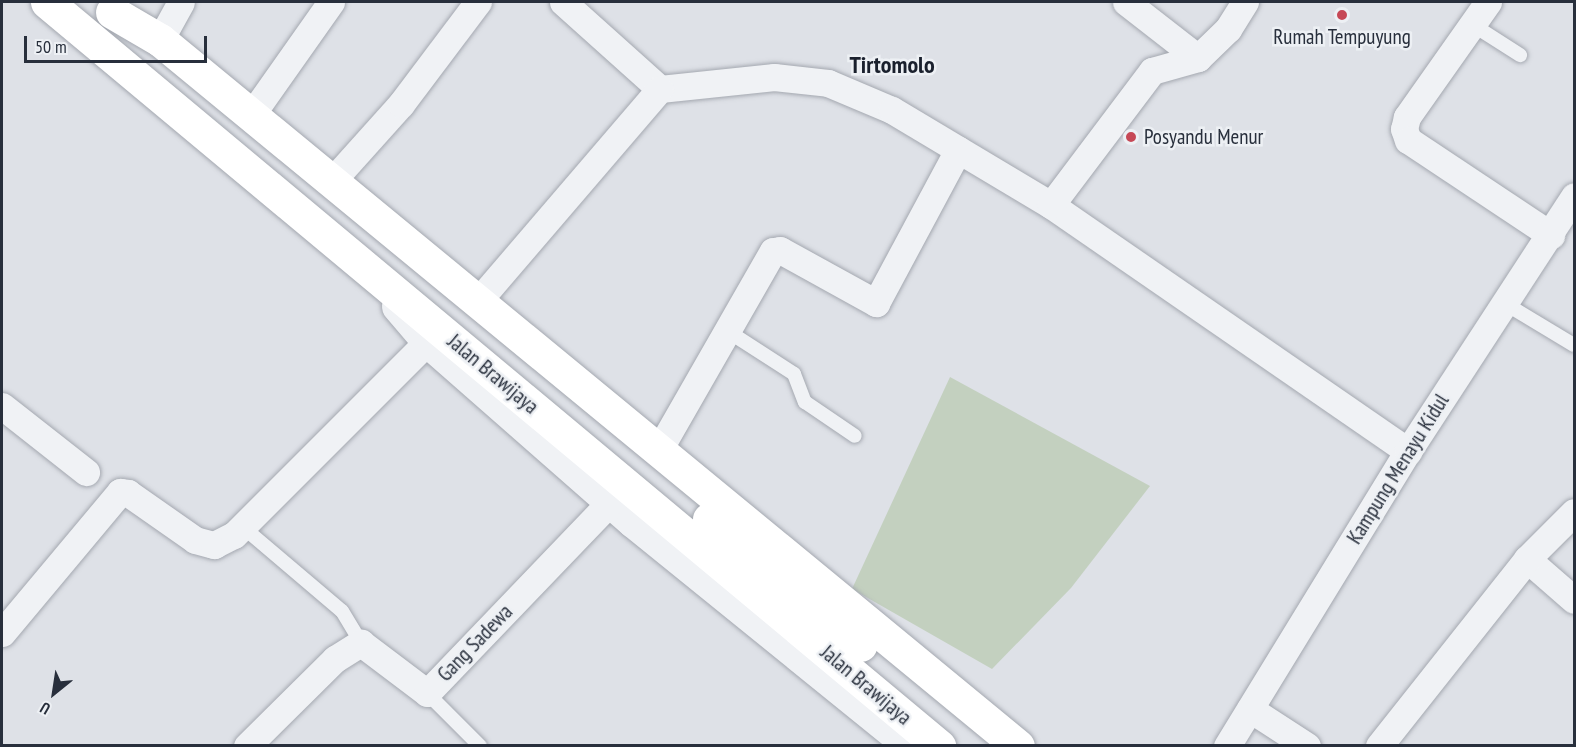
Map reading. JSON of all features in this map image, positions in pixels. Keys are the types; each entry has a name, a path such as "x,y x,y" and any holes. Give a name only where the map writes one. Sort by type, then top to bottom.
{"highway":[{"name":"Jalan Brawijaya","path":"47,2 939,746"},
{"name":"Jalan Brawijaya","path":"105,7 782,581 984,746"},
{"path":"105,7 160,40 252,114 660,448 1018,746"}],"street":[{"path":"160,40 181,2"},
{"path":"252,114 331,2"},
{"path":"332,181 401,104 478,2"},
{"path":"563,2 660,89"},
{"path":"1126,2 1198,57"},
{"path":"1051,205 1152,71 1198,57 1228,29 1245,2"},
{"path":"1488,2 1407,117 1404,129 1408,140 1551,235"},
{"path":"478,301 660,89 774,77 828,82 892,110 1051,205 1408,450"},
{"path":"660,448 726,330 777,250 876,303 958,150"},
{"name":"Kampung Menayu Kidul","path":"1227,746 1408,450 1575,196"},
{"path":"364,267 428,342 612,500 911,746"},
{"path":"2,633 120,492 128,493 195,540 214,545 244,528 428,342"},
{"path":"2,406 86,472"},
{"name":"Gang Sadewa","path":"361,643 427,693 612,500"},
{"path":"1379,746 1527,559 1575,512"},
{"path":"1527,559 1575,600"},
{"path":"247,746 335,659 361,643"},
{"path":"1250,709 1307,746"}],"lane":[{"path":"1473,25 1520,55"},
{"path":"1506,303 1575,345"},
{"path":"726,330 794,374 805,402 855,436"},
{"path":"244,528 342,611 361,643"},
{"path":"427,693 480,746"}],"green space":[{"path":"950,377 1150,486 1071,588 992,669 852,589"}],"place":[{"name":"Rumah Tempuyung","path":"1342,15"},
{"name":"Posyandu Menur","path":"1131,137"}],"district":[{"name":"Tirtomolo","path":"892,65"}]}
